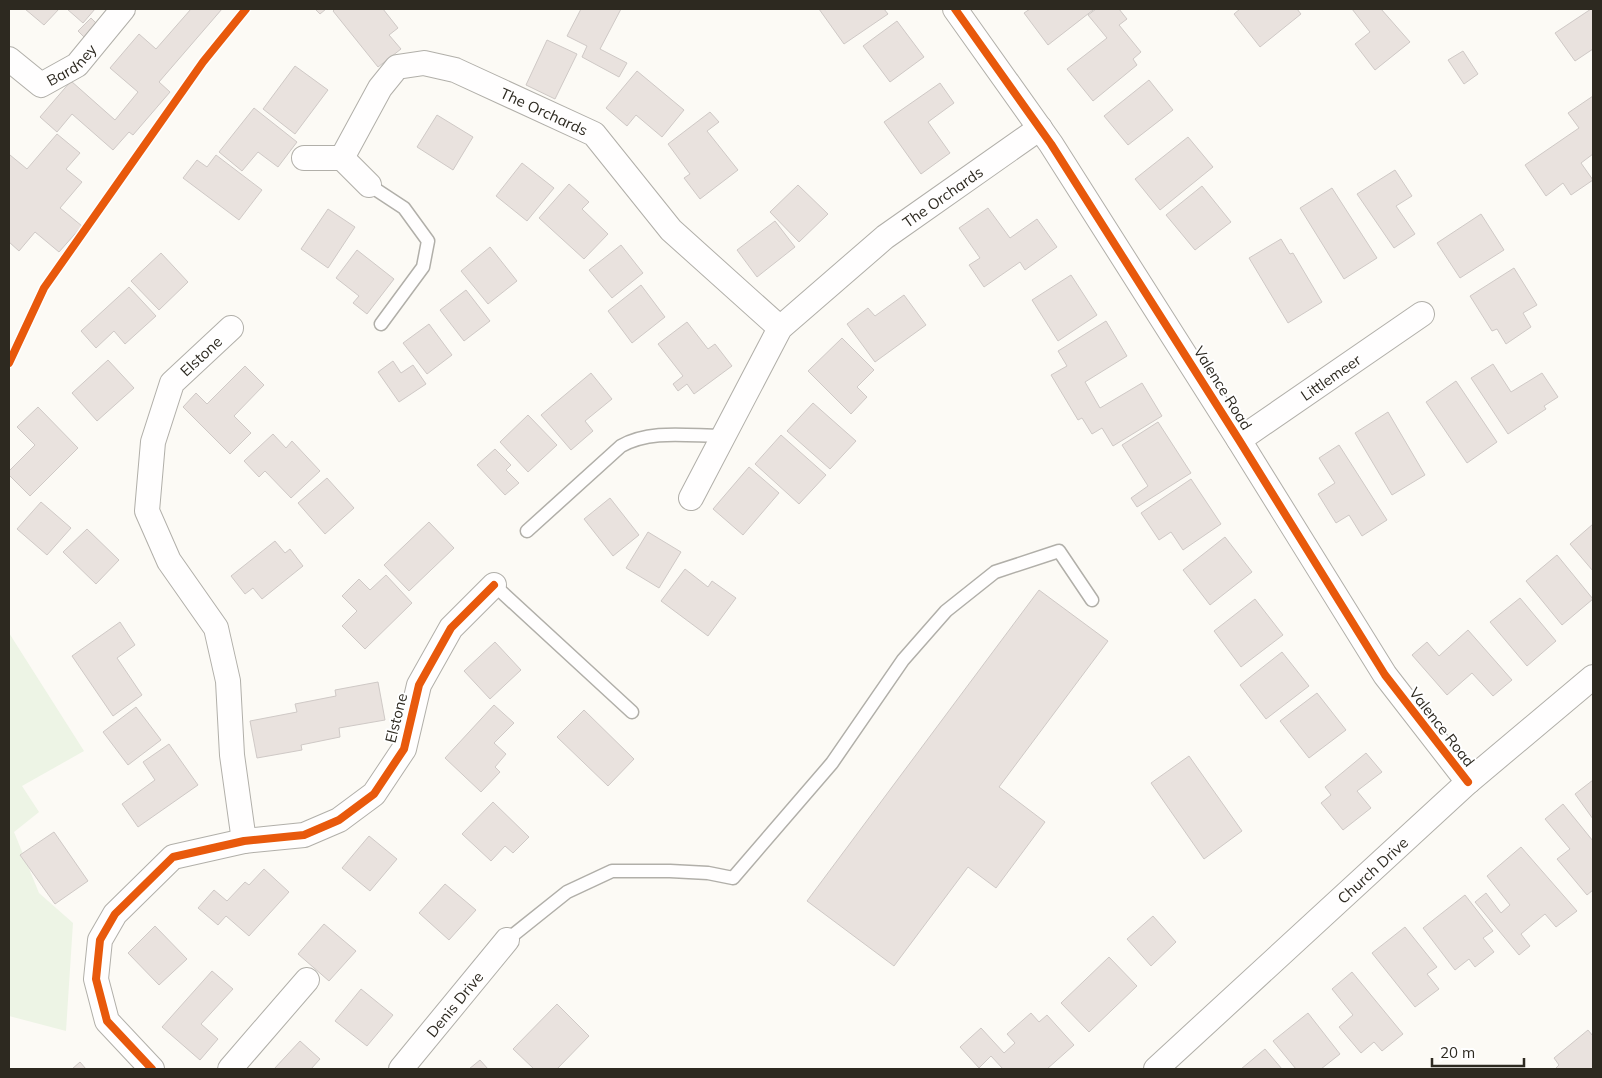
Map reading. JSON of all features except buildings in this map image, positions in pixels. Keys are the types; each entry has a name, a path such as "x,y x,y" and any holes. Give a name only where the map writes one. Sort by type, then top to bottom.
{"street":[{"name":"Bardney","path":"9,59 41,85 77,65 123,9"},
{"name":"Valence Road","path":"955,9 1040,128 1239,440 1385,675 1468,782"},
{"name":"The Orchards","path":"342,158 380,88 397,67 424,63 455,70 594,134 671,230 780,328"},
{"name":"The Orchards","path":"691,498 780,328 885,237 1040,128"},
{"path":"304,158 342,158 369,185"},
{"name":"Littlemeer","path":"1239,440 1422,314"},
{"name":"Elstone","path":"230,328 172,383 153,442 147,511 170,561 216,628 228,681 232,755 244,841 304,835 338,820 374,794 404,749 419,685 451,628 494,585"},
{"name":"Church Drive","path":"1156,1069 1468,782 1593,677"},
{"path":"152,1069 107,1021 96,979 100,940 115,914 174,857 244,841"},
{"name":"Denis Drive","path":"401,1069 507,940"},
{"path":"230,1069 307,980"}],"lane":[{"path":"369,185 404,208 428,241 423,267 381,324"},
{"path":"528,531 622,446 634,438 650,435 722,436"},
{"path":"507,940 568,892 612,871 708,873 733,878 832,763 903,660 946,611 995,572 1059,551 1092,600"},
{"path":"494,585 632,712"}],"green space":[{"path":"9,633 84,751 22,786 39,812 14,832 39,893 73,923 66,1031 9,1016"}],"cycle path":[{"path":"9,363 44,288 203,62 246,9"},
{"path":"955,9 1051,144 1239,440 1385,675 1468,782"},
{"path":"152,1069 107,1021 96,979 100,940 115,914 173,857 244,841 304,835 339,820 374,794 404,749 419,685 451,628 494,585"}]}
